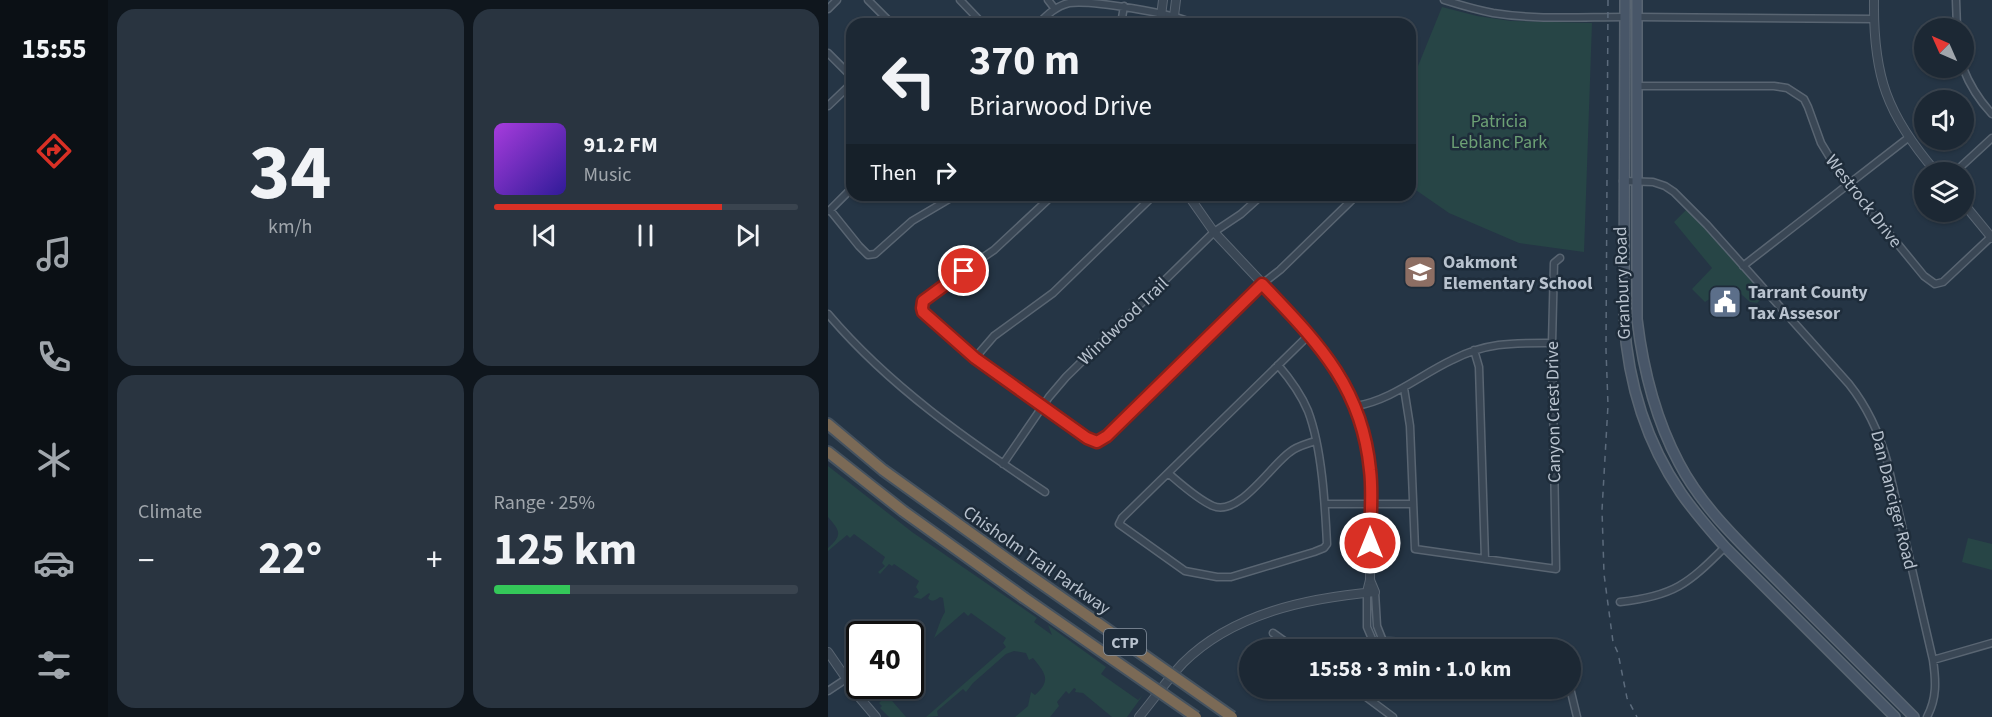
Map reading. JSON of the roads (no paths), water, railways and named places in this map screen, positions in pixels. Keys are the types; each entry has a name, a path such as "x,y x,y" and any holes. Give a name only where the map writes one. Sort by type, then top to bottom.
{"highway":[{"name":"Chisholm Trail Parkway","path":"828,424 884,470 1232,717"},
{"name":"Chisholm Trail Parkway","path":"828,452 903,511 1196,717"}],"main road":[{"name":"Granbury Road","path":"1625,0 1624,320 1625,342 1640,408 1653,441 1681,493 1725,547 1895,717"},
{"name":"Granbury Road","path":"1637,0 1637,319 1647,379 1665,435 1688,479 1735,537 1914,717"},
{"path":"1637,0 1631,12 1624,17 1630,20 1637,43"},
{"path":"1624,320 1637,319"},
{"path":"1653,441 1665,435"},
{"path":"1725,547 1735,537"},
{"path":"1824,647 1834,637"}],"street":[{"path":"828,9 837,0"},
{"path":"868,0 886,18"},
{"path":"960,0 977,18"},
{"path":"1048,0 1055,9"},
{"path":"1161,18 1163,0"},
{"path":"1174,18 1176,0"},
{"path":"1444,0 1492,13 1571,18 1624,17"},
{"path":"1874,0 1876,57 1888,100 1908,138 1928,162"},
{"path":"1956,0 1957,18"},
{"path":"1045,18 1055,9 1071,2 1081,1 1124,6 1170,18"},
{"path":"1122,18 1124,6"},
{"path":"1637,16 1874,19"},
{"path":"828,52 846,71"},
{"path":"1967,78 1980,101 1992,114"},
{"name":"Westrock Drive","path":"1637,86 1774,86 1787,88 1804,99 1827,154 1848,185 1924,276 1935,284 1943,282 1992,237"},
{"path":"828,106 846,89"},
{"path":"1743,266 1908,138"},
{"path":"1966,162 1992,138"},
{"name":"Dan Danciger Road","path":"1623,181 1653,182 1674,192 1849,384 1875,423 1898,503 1932,660 1936,687 1927,717"},
{"path":"846,194 829,211 865,254 875,254 912,222 946,201"},
{"path":"1047,201 994,250 923,301 922,308 923,312 975,358 1087,438 1097,442 1107,436 1262,284 1280,270 1351,201"},
{"path":"975,358 994,336 1053,293 1148,201"},
{"path":"1192,201 1214,232 1310,334 1341,376 1356,406 1371,473 1370,580 1377,626 1382,639"},
{"name":"Windwood Trail","path":"1003,464 1066,377 1214,232 1255,201"},
{"path":"1974,216 1992,237"},
{"name":"Canyon Crest Drive","path":"1485,559 1556,569 1552,343 1554,263 1560,258"},
{"path":"828,314 887,374 949,426 1045,492"},
{"path":"1278,365 1304,402 1312,423 1325,504 1327,544 1324,548 1231,577 1217,577 1185,571 1119,524 1122,518 1168,472 1278,365 1310,334"},
{"path":"1356,406 1404,388 1451,360 1474,350 1504,343 1552,343"},
{"path":"1404,388 1410,426 1415,549 1485,559 1479,367 1474,350"},
{"path":"1168,472 1213,506 1227,507 1249,492 1289,452 1316,441"},
{"path":"1325,504 1412,504"},
{"path":"1620,602 1645,599 1677,588 1698,575 1725,547"},
{"path":"1371,592 1367,627 1372,639"},
{"path":"1139,717 1184,663 1220,634 1286,607 1330,596 1371,592"},
{"path":"1274,633 1282,639"},
{"path":"1932,660 1992,643"},
{"path":"828,652 846,679 828,691"},
{"path":"861,699 876,717"},
{"path":"1369,699 1393,717"},
{"path":"1573,699 1577,717"}],"railway":[{"path":"1608,0 1606,350 1608,405 1602,510 1604,574 1613,642 1618,653 1627,698 1637,717"}],"place":[{"name":"Oakmont Elementary School","path":"1420,272"},
{"name":"Tarrant County Tax Assesor","path":"1725,302"}],"park label":[{"name":"Patricia Leblanc Park","path":"1499,131"}]}
